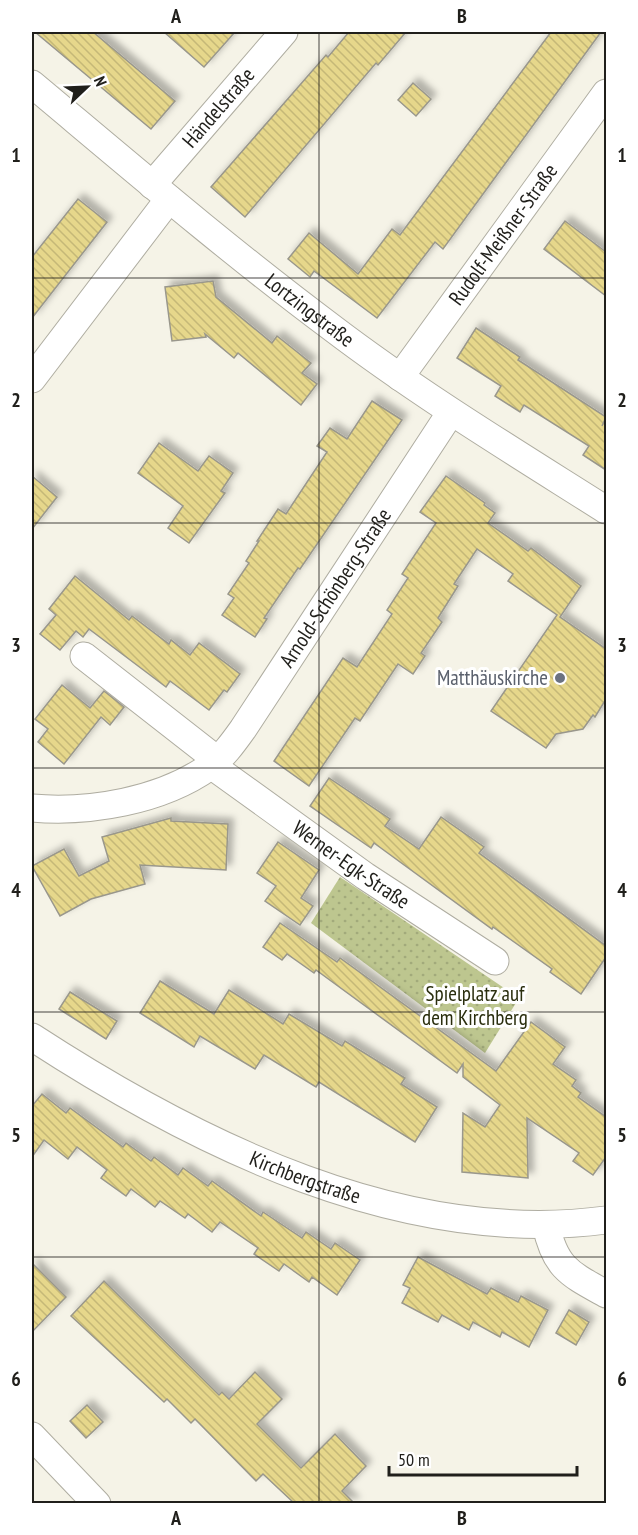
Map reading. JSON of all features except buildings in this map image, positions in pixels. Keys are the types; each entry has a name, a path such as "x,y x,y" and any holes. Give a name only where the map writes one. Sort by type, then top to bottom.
{"street":[{"name":"Händelstraße","path":"32,379 161,192 284,32"},
{"name":"Lortzingstraße","path":"32,84 161,192 330,327 451,412 606,510"},
{"name":"Rudolf-Meißner-Straße","path":"400,377 606,93"},
{"name":"Arnold-Schönberg-Straße","path":"32,808 61,811 99,807 142,797 171,788 193,777 225,753 451,412"},
{"path":"84,656 214,763"},
{"name":"Werner-Egk-Straße","path":"214,763 365,876 495,961"},
{"name":"Kirchbergstraße","path":"32,1037 118,1090 178,1122 232,1149 324,1186 413,1211 460,1219 546,1225 606,1220"},
{"path":"546,1225 550,1244 558,1261 572,1276 606,1294"},
{"path":"32,1436 97,1503"}],"green space":[{"name":"Spielplatz auf dem Kirchberg","path":"340,877 519,998 485,1053 311,923"}],"place":[{"name":"Matthäuskirche","path":"560,678"}]}
